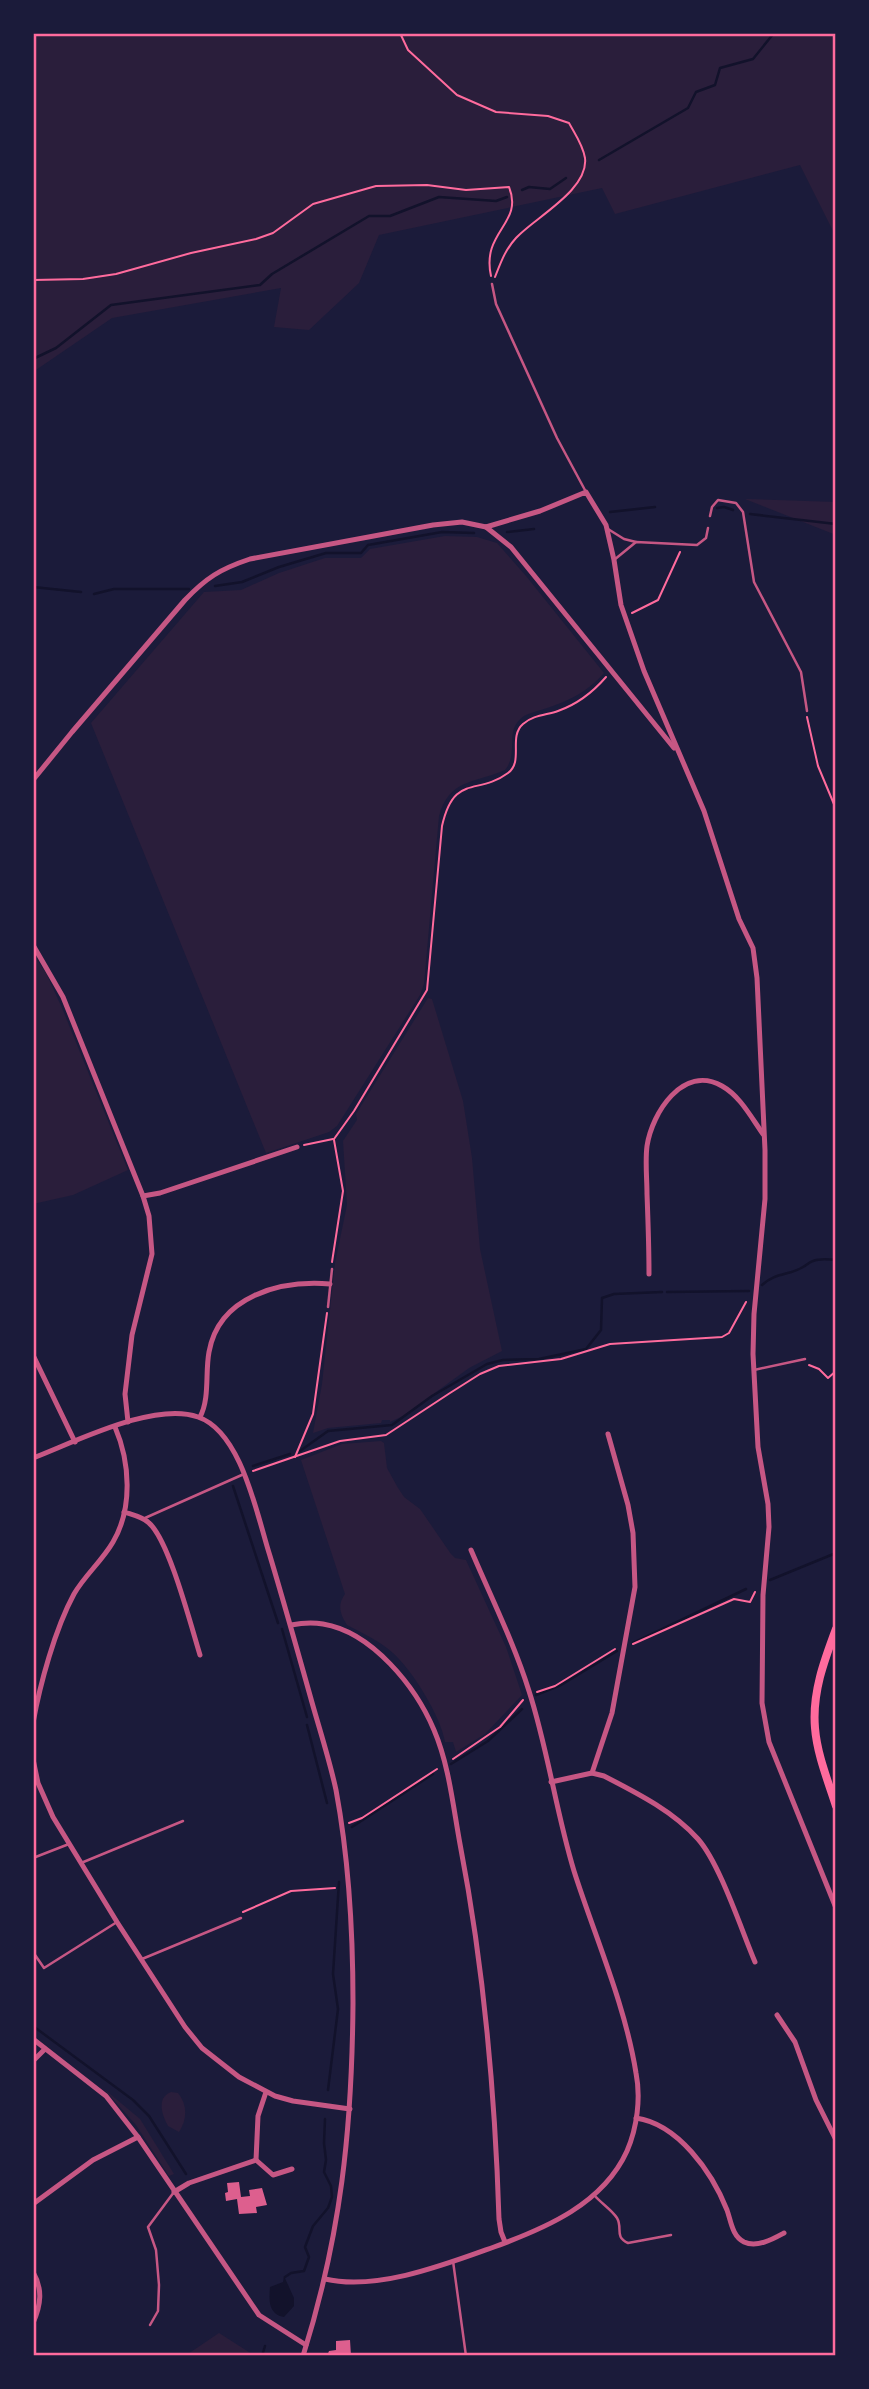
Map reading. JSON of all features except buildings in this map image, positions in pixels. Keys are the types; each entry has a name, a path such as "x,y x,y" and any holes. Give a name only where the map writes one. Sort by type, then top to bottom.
{"main road":[{"path":"836,1629 819,1679 814,1717 815,1732 836,1806"}],"street":[{"path":"486,527 540,511 586,492 606,528 621,605 644,671 704,811 739,919 753,948 757,978 765,1199 753,1329 758,1447 768,1504 769,1535 764,1587 762,1703 768,1737 836,1908"},
{"path":"33,780 184,600 204,580 224,567 250,559 462,522 486,527 511,547 678,753"},
{"path":"33,945 63,997 149,1216 152,1254 132,1335 125,1394 128,1422"},
{"path":"649,1274 647,1147 654,1122 668,1099 687,1083 712,1081 732,1093 764,1135"},
{"path":"143,1196 160,1193 297,1147"},
{"path":"200,1417 205,1400 209,1352 214,1333 228,1312 244,1301 284,1287 301,1283 330,1284"},
{"path":"33,1355 75,1442"},
{"path":"33,1458 128,1422 167,1412 200,1417 222,1433 244,1474 291,1625 332,1773 341,1824 353,1938 350,2109 342,2188 325,2279 303,2356"},
{"path":"33,1723 44,1677 74,1595 113,1542 124,1512 127,1472 116,1427"},
{"path":"592,1773 612,1713 635,1587 633,1533 608,1434"},
{"path":"124,1512 144,1519 162,1542 200,1655"},
{"path":"325,2279 341,2283 364,2282 453,2262 576,2210 595,2196 612,2175 627,2150 636,2118 636,2069 612,1984 573,1869 530,1694 516,1652 471,1550"},
{"path":"291,1625 308,1622 339,1628 377,1653 399,1672 418,1697 435,1731 445,1764 478,1938 494,2100 499,2219 505,2242"},
{"path":"33,1759 44,1799 69,1844 185,2027 202,2048 239,2077 266,2092 293,2101 350,2109"},
{"path":"551,1782 592,1773 604,1776 680,1821 700,1841 713,1863 755,1962"},
{"path":"777,2015 794,2042 816,2100 836,2140"},
{"path":"33,2039 106,2096 138,2137 258,2315 306,2345"},
{"path":"33,2061 45,2049"},
{"path":"256,2160 258,2116 266,2092"},
{"path":"636,2118 656,2123 682,2141 720,2196 735,2234 741,2241 751,2245 769,2241 784,2233"},
{"path":"33,2204 93,2160 138,2137"},
{"path":"256,2160 273,2175 292,2169"},
{"path":"174,2192 189,2183 256,2160"},
{"path":"33,2272 41,2295 39,2311 33,2323"}],"lane":[{"path":"492,284 496,304 557,438 586,492"},
{"path":"710,516 712,507 718,500 736,503 743,512 753,576 801,672 807,711"},
{"path":"606,528 624,539 636,542 682,545 697,545 706,538 708,528"},
{"path":"614,560 636,542"},
{"path":"328,1307 332,1269"},
{"path":"754,1370 805,1359"},
{"path":"144,1519 244,1474"},
{"path":"81,1863 183,1821"},
{"path":"33,1858 69,1844"},
{"path":"142,1959 241,1918"},
{"path":"33,1952 44,1968 117,1922"},
{"path":"150,2325 158,2311 159,2286 156,2250 148,2227 174,2192"},
{"path":"595,2196 617,2218 619,2236 623,2241 628,2243 671,2235"},
{"path":"453,2262 466,2356"}],"path":[{"path":"400,33 408,50 457,95 496,111 548,116 569,123 582,145 586,161 576,186 552,210 517,236 505,251 492,284"},
{"path":"33,280 83,279 116,274 191,253 256,239 273,233 313,204 376,186 427,185 466,190 509,187 514,200 512,213 496,234 489,250 488,265 492,284"},
{"path":"625,616 658,600 682,545"},
{"path":"297,1147 334,1139 354,1111 427,990 446,807 466,789 507,774 513,768 517,756 518,730 523,724 579,702 612,671"},
{"path":"807,711 818,766 836,809"},
{"path":"332,1269 343,1191 334,1139"},
{"path":"258,1470 340,1441 386,1435 460,1386 499,1366 561,1359 610,1344 722,1337 729,1333 748,1299 756,1299"},
{"path":"294,1458 313,1414 328,1307"},
{"path":"805,1359 810,1366 819,1369 828,1378 836,1371"},
{"path":"450,1761 499,1727 530,1694 555,1686 606,1653 637,1644 734,1599 750,1602 757,1588 764,1587"},
{"path":"341,1824 362,1818 437,1769"},
{"path":"241,1918 244,1911 291,1891 335,1888"}],"shaded area":[{"path":"33,33 836,33 836,237 800,165 615,214 602,188 379,235 359,283 309,330 274,327 281,288 112,318 33,372"},
{"path":"745,499 836,502 836,535"},
{"path":"445,536 477,537 497,543 604,673 577,695 524,716 514,728 511,756 505,770 464,784 449,795 439,816 424,984 420,995 337,1126 329,1132 266,1153 91,723 204,592 241,590 279,573 325,558 361,558 370,549"},
{"path":"33,954 46,973 62,1008 128,1170 73,1195 33,1204"},
{"path":"428,998 432,999 463,1101 472,1158 480,1249 502,1351 469,1368 403,1416 390,1422 382,1420 381,1423 328,1428 313,1433 322,1384 335,1263 347,1205 343,1141 357,1120 356,1114"},
{"path":"384,1443 387,1468 404,1497 420,1509 451,1554 455,1558 466,1560 506,1647 522,1695 485,1734 456,1752 453,1742 445,1742 432,1708 401,1661 382,1645 347,1625 340,1606 345,1594 301,1460 342,1444"},
{"path":"104,2089 140,2119 174,2174 169,2176 136,2125"},
{"path":"171,2092 178,2093 185,2107 184,2123 179,2132 168,2126 162,2112 163,2098"},
{"path":"284,2276 294,2298 294,2306 284,2317 272,2310 270,2287 283,2282"},
{"path":"219,2333 255,2356 185,2356"}],"waterway":[{"path":"599,160 688,108 696,92 715,85 720,68 753,59 774,33"},
{"path":"522,190 529,187 550,189 566,178"},
{"path":"33,359 56,348 111,305 260,285 272,274 369,216 390,216 439,197 496,201 507,197"},
{"path":"610,512 655,507"},
{"path":"717,508 733,510"},
{"path":"750,514 836,524"},
{"path":"507,532 534,529"},
{"path":"215,586 242,582 279,567 326,553 361,553 368,545 442,532 474,533"},
{"path":"33,587 81,592"},
{"path":"94,594 114,589 189,589"},
{"path":"762,1285 810,1262 836,1260"},
{"path":"667,1292 749,1291"},
{"path":"300,1451 328,1431 392,1425 432,1396 487,1364 503,1360 539,1359 586,1349 601,1330 602,1298 614,1294 662,1292"},
{"path":"253,1466 290,1454"},
{"path":"233,1486 278,1623"},
{"path":"770,1580 836,1553"},
{"path":"633,1643 746,1589"},
{"path":"282,1629 307,1717"},
{"path":"536,1695 561,1685 617,1651"},
{"path":"451,1764 488,1741 522,1709"},
{"path":"307,1725 327,1803"},
{"path":"352,1827 433,1774"},
{"path":"328,2090 338,2009 333,1974 339,1882"},
{"path":"33,2026 133,2100 149,2116 186,2174"},
{"path":"285,2277 304,2271 309,2257 305,2247 313,2226 328,2208 332,2197 331,2186 324,2172 325,2119"},
{"path":"262,2356 265,2346"}]}
